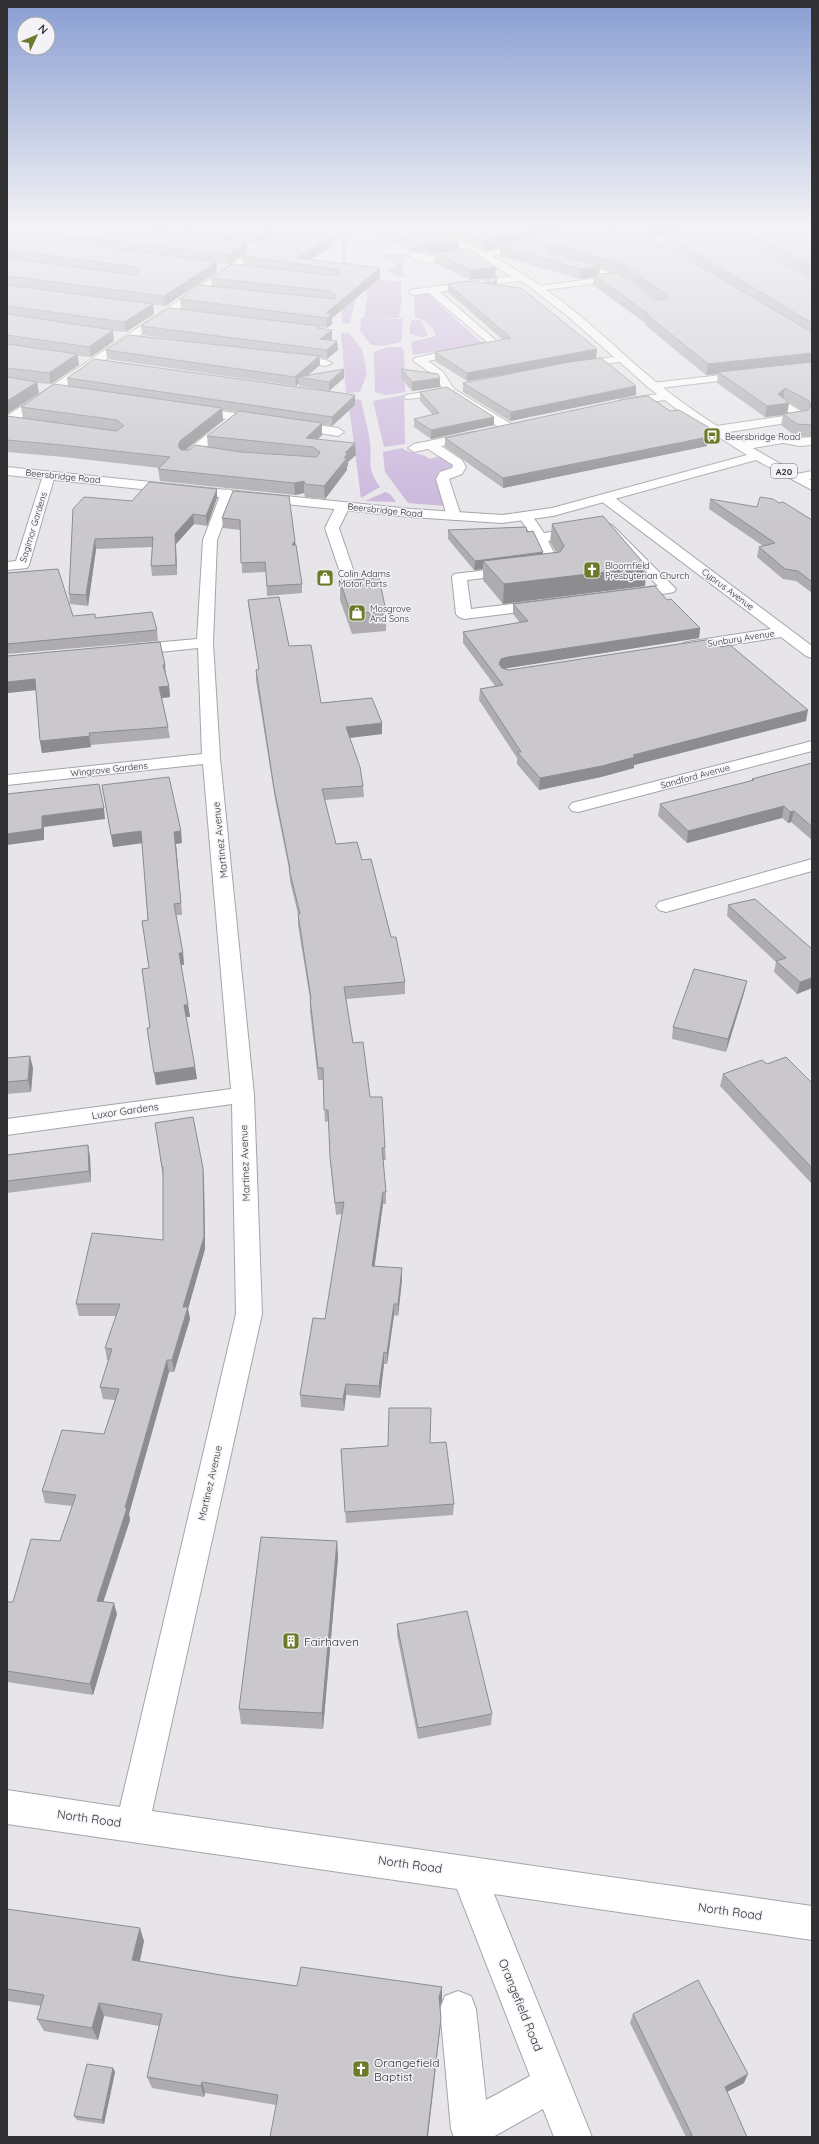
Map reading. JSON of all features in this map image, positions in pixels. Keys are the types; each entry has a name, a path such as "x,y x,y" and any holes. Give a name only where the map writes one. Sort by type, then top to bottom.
{"street":[{"path":"8,422 52,390 148,325"},
{"path":"473,325 495,344 419,360 439,374 450,391 509,428"},
{"name":"A20","path":"585,325 652,386 741,446 812,486"},
{"path":"113,336 142,340"},
{"path":"279,357 326,363"},
{"path":"559,368 622,359"},
{"path":"77,360 106,365"},
{"path":"652,386 757,374"},
{"path":"37,388 73,393"},
{"path":"410,397 466,388"},
{"path":"610,406 667,396"},
{"path":"716,430 802,417 784,404"},
{"path":"181,409 338,432"},
{"path":"738,414 753,425"},
{"path":"207,453 189,455 237,417"},
{"path":"8,422 29,424"},
{"path":"414,448 525,425"},
{"path":"741,446 783,439 800,442 812,441"},
{"path":"431,445 458,463 460,467 458,471 445,475 442,479 454,516"},
{"name":"Beersbridge Road","path":"7,471 343,506 502,519 526,517 609,500 757,456"},
{"name":"Sagimor Gardens","path":"7,566 22,565 49,475"},
{"path":"797,478 812,475"},
{"name":"Martinez Avenue","path":"132,1825 249,1314 243,1095 211,758 205,643 210,540 228,493"},
{"path":"607,528 609,500"},
{"name":"Cyprus Avenue","path":"609,500 812,652"},
{"path":"343,506 332,528 352,587"},
{"path":"526,517 540,538 554,566 459,577 464,614 669,589 660,566 607,528 540,538"},
{"path":"660,566 690,560"},
{"name":"Sunbury Avenue","path":"674,649 784,632"},
{"path":"118,651 205,643"},
{"name":"Sandford Avenue","path":"578,807 812,746"},
{"name":"Wingrove Gardens","path":"7,780 211,758"},
{"path":"666,906 812,865"},
{"name":"Luxor Gardens","path":"7,1127 243,1095"},
{"name":"North Road","path":"7,1807 812,1923"},
{"name":"Orangefield Road","path":"468,1873 573,2137"},
{"path":"458,2009 470,2129 552,2084"}],"shaded area":[{"path":"360,325 402,325 401,342 382,346 371,345 360,331"},
{"path":"410,325 423,325 428,336 421,337 410,334"},
{"path":"429,325 462,325 483,344 413,355 411,342 436,336 433,329"},
{"path":"341,333 349,333 362,349 367,374 360,392 346,393"},
{"path":"388,347 400,347 404,350 405,392 385,395 375,392 374,352"},
{"path":"404,395 405,444 384,447 373,401"},
{"path":"354,399 361,400 370,443 371,470 380,487 361,498 349,406"},
{"path":"402,448 430,459 443,455 454,464 454,466 438,475 446,506 408,503 385,472 383,452"},
{"path":"385,492 390,494 396,502 365,501"}],"building":[{"path":"7,325 80,325 113,330 89,347 7,335"},
{"path":"311,325 319,326 317,328 332,330 320,339 337,341 327,350 141,326"},
{"path":"496,325 567,325 597,349 467,373 435,352 511,338"},
{"path":"660,325 800,325 812,332 812,353 708,364"},
{"path":"129,335 319,356 295,377 106,350"},
{"path":"7,344 77,354 49,373 7,368"},
{"path":"601,358 636,386 511,412 463,383 569,362"},
{"path":"94,359 355,395 332,417 67,378"},
{"path":"812,362 812,425 797,424 783,414 808,410 811,406 809,401 785,388 778,394 789,403 767,406 718,372"},
{"path":"344,369 329,382 298,377"},
{"path":"401,369 438,374 440,378 412,382"},
{"path":"7,377 37,382 7,401"},
{"path":"54,384 222,408 180,441 178,446 181,450 189,450 195,445 241,452 317,457 320,452 313,447 207,436 239,411 322,423 306,438 355,443 345,453 348,453 344,458 347,458 324,486 305,484 304,481 294,483 158,469 170,457 7,440 7,416 116,431 124,426 117,420 21,407"},
{"path":"447,387 494,417 431,430 414,419 439,413 420,392"},
{"path":"648,396 670,411 679,410 715,431 703,434 708,437 503,478 445,438 626,399"},
{"path":"149,482 217,489 206,516 193,514 175,534 176,565 151,566 153,537 95,539 86,595 69,594 73,509 84,497 132,501"},
{"path":"233,491 289,496 295,541 292,545 296,545 302,584 267,586 265,562 241,563 240,520 222,518"},
{"path":"760,497 773,499 779,503 783,502 812,520 812,582 798,571 785,569 759,547 775,543 710,499 757,507"},
{"path":"603,516 647,567 504,584 483,561 560,552 564,546 552,524"},
{"path":"526,527 527,532 533,531 543,552 475,561 448,530"},
{"path":"58,569 73,616 95,614 95,618 152,612 157,630 7,644 7,573"},
{"path":"379,578 386,611 351,614 340,581"},
{"path":"655,586 667,600 671,599 700,628 508,657 501,659 499,664 502,668 509,670 712,639 721,647 730,645 808,710 633,755 635,757 602,766 540,778 517,752 521,752 480,689 503,685 463,632 528,621 513,604"},
{"path":"279,597 289,646 311,645 321,703 372,698 382,723 346,727 360,767 363,786 322,789 336,844 357,842 362,860 371,859 391,937 396,937 405,982 344,987 353,1043 363,1042 370,1097 382,1097 385,1148 382,1148 386,1192 383,1192 372,1266 402,1268 398,1304 394,1304 387,1353 384,1352 379,1386 346,1384 343,1399 300,1395 313,1318 325,1319 344,1202 335,1203 330,1157 328,1110 324,1110 323,1068 318,1068 311,999 298,914 300,914 289,869 274,788 256,670 259,669 248,600"},
{"path":"160,642 165,665 163,665 169,686 159,687 168,727 89,733 90,736 40,741 35,679 7,682 7,656"},
{"path":"812,763 812,827 794,811 790,812 784,806 688,831 660,804 754,780 752,779"},
{"path":"169,777 181,831 174,832 181,903 174,904 183,953 179,953 188,1005 184,1005 195,1067 154,1073 147,1028 150,1028 142,969 149,968 142,921 148,920 141,831 111,835 102,785"},
{"path":"99,784 104,808 42,816 42,829 7,834 7,794"},
{"path":"755,899 812,949 812,978 800,982 776,961 786,958 728,905"},
{"path":"694,969 747,981 728,1039 673,1027"},
{"path":"30,1056 28,1080 7,1082 7,1058"},
{"path":"786,1057 812,1083 812,1168 723,1074 762,1060 767,1064"},
{"path":"193,1117 203,1168 204,1237 183,1307 188,1307 172,1360 167,1360 125,1508 127,1508 97,1601 114,1603 90,1684 7,1671 7,1602 13,1602 31,1539 60,1541 76,1495 42,1491 62,1430 104,1434 119,1389 100,1387 112,1349 105,1348 120,1304 76,1304 92,1233 163,1240 163,1167 155,1123"},
{"path":"88,1145 89,1171 7,1181 7,1155"},
{"path":"389,1408 431,1408 430,1443 446,1442 454,1504 345,1512 341,1449 388,1446"},
{"name":"Fairhaven","path":"261,1537 337,1541 322,1713 239,1709"},
{"path":"467,1611 492,1714 418,1728 397,1624"},
{"path":"7,1909 140,1928 132,1960 297,1986 301,1967 442,1987 439,1997 441,2018 427,2137 270,2137 278,2095 202,2082 201,2086 147,2077 162,2014 99,2003 92,2028 37,2019 44,1995 7,1989"},
{"path":"698,1980 748,2074 725,2087 747,2137 688,2137 692,2135 633,2014"},
{"path":"87,2064 113,2068 102,2120 74,2116"}],"place":[{"name":"Beersbridge Road","path":"712,436"},
{"name":"Bloomfield Presbyterian Church","path":"592,570"},
{"name":"Colin Adams Motor Parts","path":"325,578"},
{"name":"Mosgrove And Sons","path":"357,613"},
{"name":"Fairhaven","path":"291,1641"},
{"name":"Orangefield Baptist","path":"361,2069"}]}
